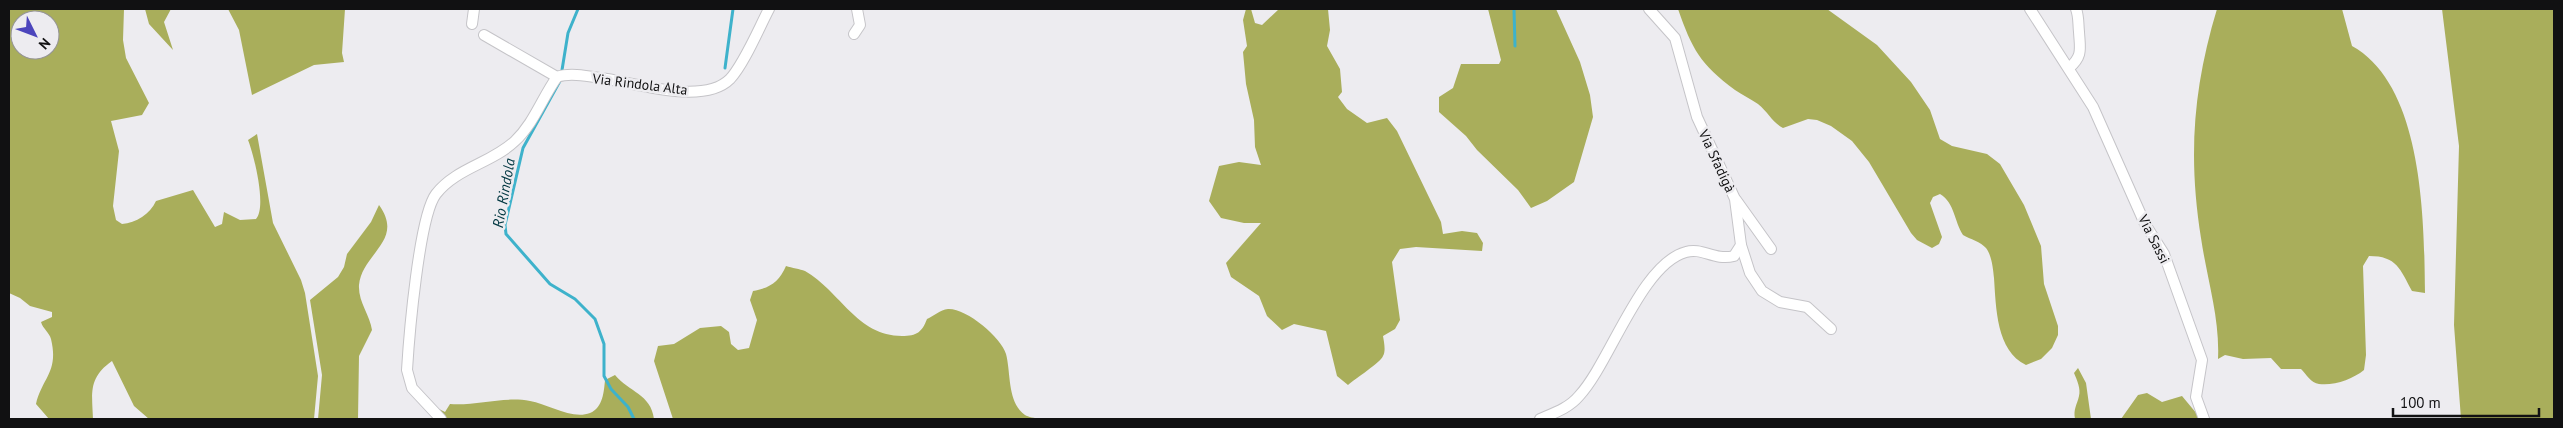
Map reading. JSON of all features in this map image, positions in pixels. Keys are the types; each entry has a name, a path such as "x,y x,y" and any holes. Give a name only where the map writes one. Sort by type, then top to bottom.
{"street":[{"path":"472,24 474,9"},
{"name":"Via Rindola Alta","path":"557,78 568,76 594,77 673,91 703,91 717,88 734,73 769,9"},
{"path":"854,34 860,25 857,9"},
{"name":"Via Sfadigà","path":"1649,9 1675,38 1696,117 1735,199 1741,245 1750,273 1762,290 1780,302 1806,307 1831,329"},
{"name":"Via Sassi","path":"2030,9 2093,107 2145,224 2164,254 2202,360 2196,397 2204,419"},
{"path":"2069,68 2075,63 2081,44 2080,17 2076,9"},
{"path":"441,419 412,388 407,370 422,235 428,207 436,194 453,178 515,141 541,106 557,78 484,35"},
{"path":"1735,199 1771,249"},
{"path":"1540,419 1562,410 1579,397 1592,379 1634,305 1670,259 1687,251 1706,253 1721,259 1734,256 1741,245"}],"green space":[{"path":"9,9 124,9 123,40 126,58 149,103 142,115 111,121 119,151 113,206 116,220 122,224 132,222 146,214 156,201 193,190 215,227 222,224 224,212 240,220 256,219 259,213 260,193 256,168 248,140 257,134 273,223 301,280 305,293 318,376 314,419 149,419 134,406 112,361 104,367 95,380 92,394 93,419 49,419 36,404 49,374 53,359 51,339 41,322 52,317 52,312 30,306 20,298 9,293"},
{"path":"145,9 171,9 164,22 173,50 149,24"},
{"path":"228,9 345,9 342,53 344,62 314,65 252,95 239,30"},
{"path":"1246,9 1251,9 1255,23 1262,25 1279,9 1328,9 1330,30 1327,46 1340,69 1342,92 1338,97 1347,109 1367,123 1387,118 1397,131 1441,222 1443,234 1462,231 1477,233 1483,243 1482,251 1416,247 1400,249 1392,262 1400,320 1395,329 1383,336 1384,352 1381,359 1348,385 1337,376 1326,331 1294,324 1282,330 1267,316 1259,296 1231,277 1226,263 1261,223 1244,223 1221,218 1209,201 1219,166 1239,162 1261,165 1255,147 1254,120 1246,84 1243,52 1247,46 1243,20"},
{"path":"1488,9 1556,9 1580,62 1590,95 1593,117 1574,182 1547,201 1531,208 1518,190 1477,150 1466,136 1439,112 1439,97 1453,88 1461,64 1499,64 1501,60"},
{"path":"1678,9 1827,9 1877,45 1911,82 1930,110 1940,139 1952,146 1987,154 2000,164 2024,205 2041,246 2044,284 2058,326 2058,335 2052,348 2041,359 2026,365 2009,350 2003,339 1997,315 1990,255 1984,246 1963,235 1949,202 1945,198 1940,194 1933,197 1930,203 1942,237 1939,244 1932,248 1917,240 1911,233 1869,162 1852,141 1831,126 1817,120 1808,119 1783,128 1779,126 1758,104 1723,81 1705,63 1688,35"},
{"path":"2217,9 2342,9 2352,46 2376,65 2394,91 2406,123 2415,158 2420,194 2425,293 2412,291 2401,270 2392,261 2386,258 2369,256 2363,266 2366,355 2364,370 2343,381 2331,384 2316,383 2301,369 2281,369 2271,358 2243,359 2225,355 2218,359 2215,314 2197,208 2194,151 2198,95 2209,38"},
{"path":"2442,9 2554,9 2554,419 2461,419 2454,325 2459,146"},
{"path":"379,205 386,217 387,228 385,238 367,264 359,285 360,297 372,330 359,356 358,419 318,419 322,375 310,300 338,277 344,267 347,254 371,222"},
{"path":"786,266 805,271 829,290 861,321 873,329 886,334 902,336 915,334 921,330 927,319 948,309 964,313 973,318 990,332 1003,347 1008,362 1012,395 1015,403 1026,416 1040,419 673,419 654,361 658,346 674,344 700,328 721,326 729,332 731,344 738,350 749,348 757,320 750,300 753,291 764,288 777,280"},
{"path":"2078,368 2086,383 2091,419 2075,419 2079,390 2074,373"},
{"path":"615,375 649,404 654,419 444,419 429,404 445,412 450,404 520,400 530,401 568,413 583,415 594,411 598,407 602,399 605,380"},
{"path":"2147,393 2162,402 2182,396 2197,414 2204,419 2121,419 2138,395"}],"waterway":[{"name":"Rio Rindola","path":"562,70 568,33 578,9"},
{"path":"725,68 733,9"},
{"path":"1514,9 1515,46"},
{"name":"Rio Rindola","path":"560,81 523,148 505,225 506,234 550,284 575,299 595,319 604,344 604,376 611,389 628,407 634,419"}]}
